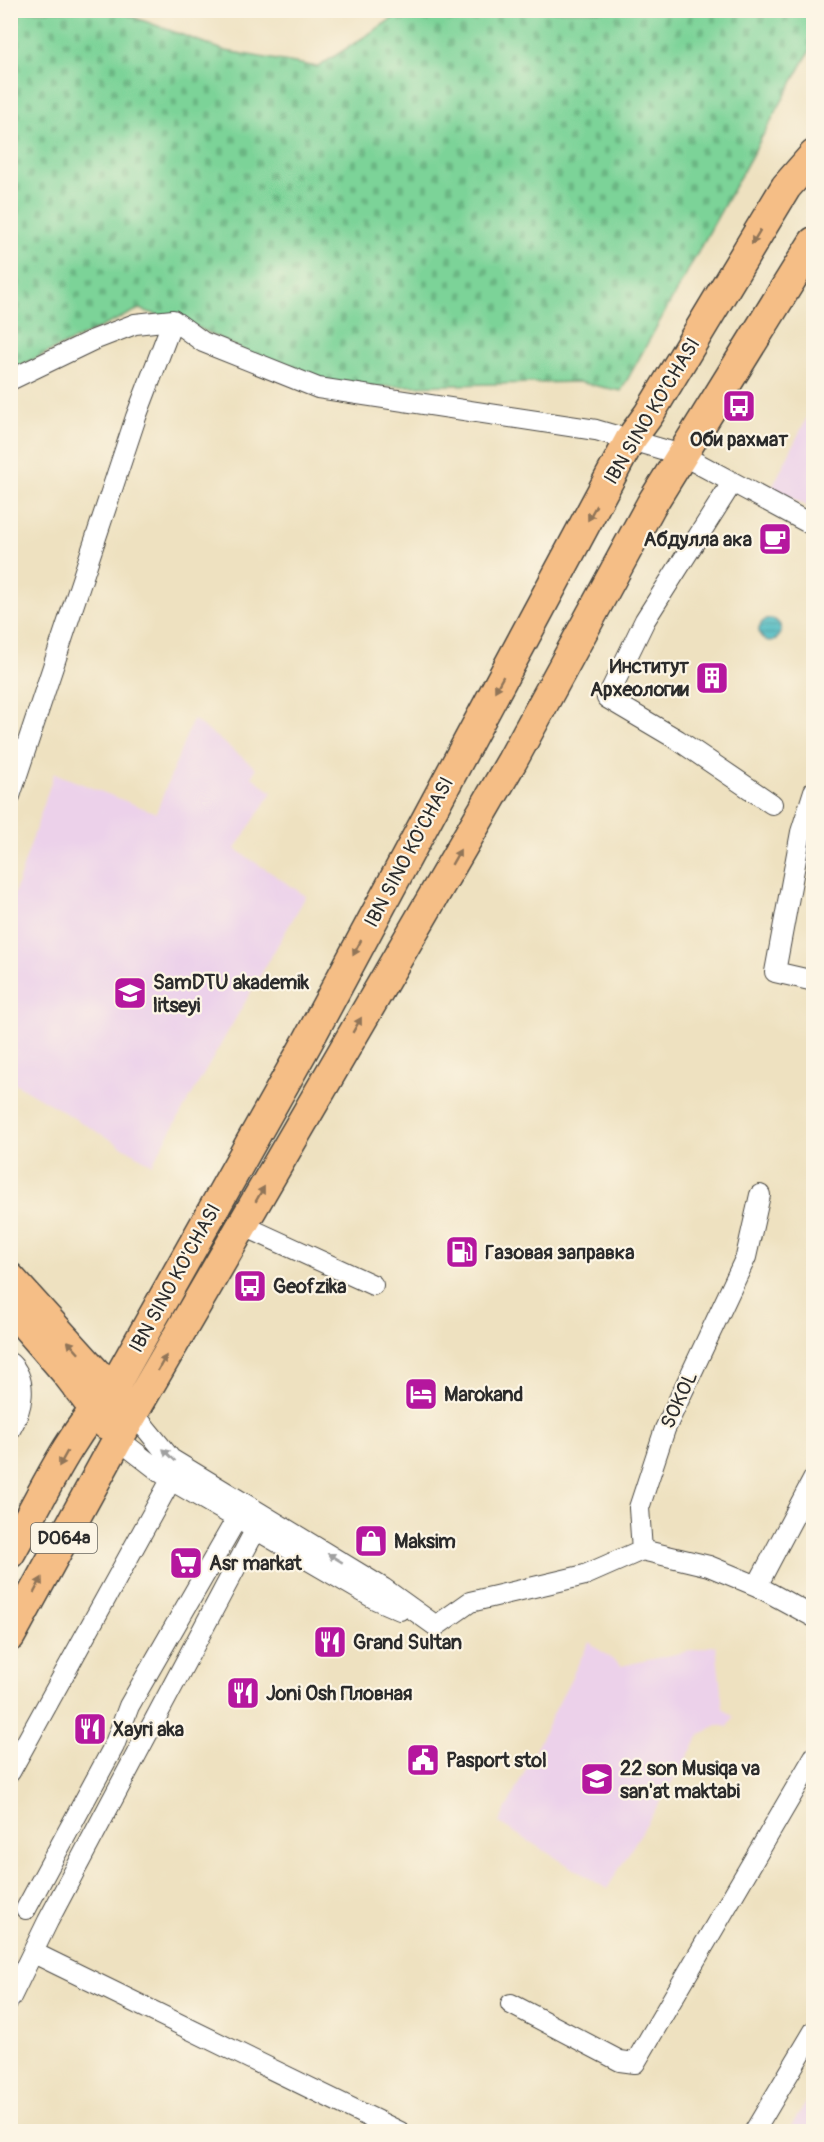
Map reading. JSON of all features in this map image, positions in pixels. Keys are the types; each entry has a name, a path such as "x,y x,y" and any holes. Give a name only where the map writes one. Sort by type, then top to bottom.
{"main road":[{"path":"786,187 813,134"},
{"name":"IBN SINO KO'CHASI","path":"10,1553 103,1400 308,1041 630,440 649,414 786,187 813,155"},
{"name":"IBN SINO KO'CHASI","path":"10,1636 118,1439 512,761 651,505 813,242"},
{"path":"10,1278 103,1400 118,1439"},
{"path":"10,1308 66,1372 103,1400 134,1414"}],"street":[{"path":"10,796 136,417 173,320"},
{"path":"10,380 91,341 135,324 173,320 202,342 318,388 596,430 682,455 813,526"},
{"path":"732,483 645,620 607,698 678,740 772,804"},
{"path":"813,791 801,832 775,972 813,981"},
{"name":"SOKOL","path":"642,1550 639,1508 665,1429 746,1257 760,1196"},
{"path":"242,1225 373,1285"},
{"path":"10,1363 17,1369 23,1396 20,1413 10,1430"},
{"path":"134,1414 171,1459 383,1588 436,1626"},
{"path":"118,1439 171,1480 377,1600 436,1626"},
{"path":"757,1586 813,1478"},
{"path":"10,1772 171,1480"},
{"path":"48,1921 18,1905 114,1746 129,1706 237,1518"},
{"path":"10,1999 48,1921 256,1528"},
{"path":"436,1626 470,1602 585,1575 642,1550 709,1566 757,1586 813,1617"},
{"path":"511,2004 620,2061 635,2063 813,1757"},
{"path":"34,1953 400,2132"},
{"path":"754,2132 813,2031"}],"shaded area":[{"path":"813,405 813,509 772,488"},
{"name":"SamDTU akademik litseyi","path":"193,719 256,768 252,777 272,792 235,849 306,896 152,1164 11,1081 11,904 54,773 156,813"},
{"name":"22 son Musiqa va san'at maktabi","path":"589,1642 621,1666 716,1645 723,1708 734,1717 728,1727 717,1725 701,1734 607,1889 499,1823"},
{"path":"813,2091 813,2131 788,2131"}],"green space":[{"path":"11,11 117,11 226,51 318,67 404,11 813,11 813,45 621,391 578,382 318,388 199,328 139,309 11,370"}],"water":[{"path":"770,619 778,622 781,630 778,638 770,641 762,638 759,630 762,622"}],"place":[{"name":"Оби рахмат","path":"739,406"},
{"name":"Абдулла ака","path":"775,539"},
{"name":"Институт Археологии","path":"712,678"},
{"name":"SamDTU akademik litseyi","path":"130,993"},
{"name":"Газовая заправка","path":"462,1252"},
{"name":"Geofzika","path":"250,1286"},
{"name":"Marokand","path":"421,1394"},
{"name":"Maksim","path":"371,1541"},
{"name":"Asr markat","path":"186,1563"},
{"name":"Grand Sultan","path":"330,1642"},
{"name":"Joni Osh Пловная","path":"243,1693"},
{"name":"Xayri aka","path":"90,1729"},
{"name":"Pasport stol","path":"423,1760"},
{"name":"22 son Musiqa va san'at maktabi","path":"597,1779"}]}
